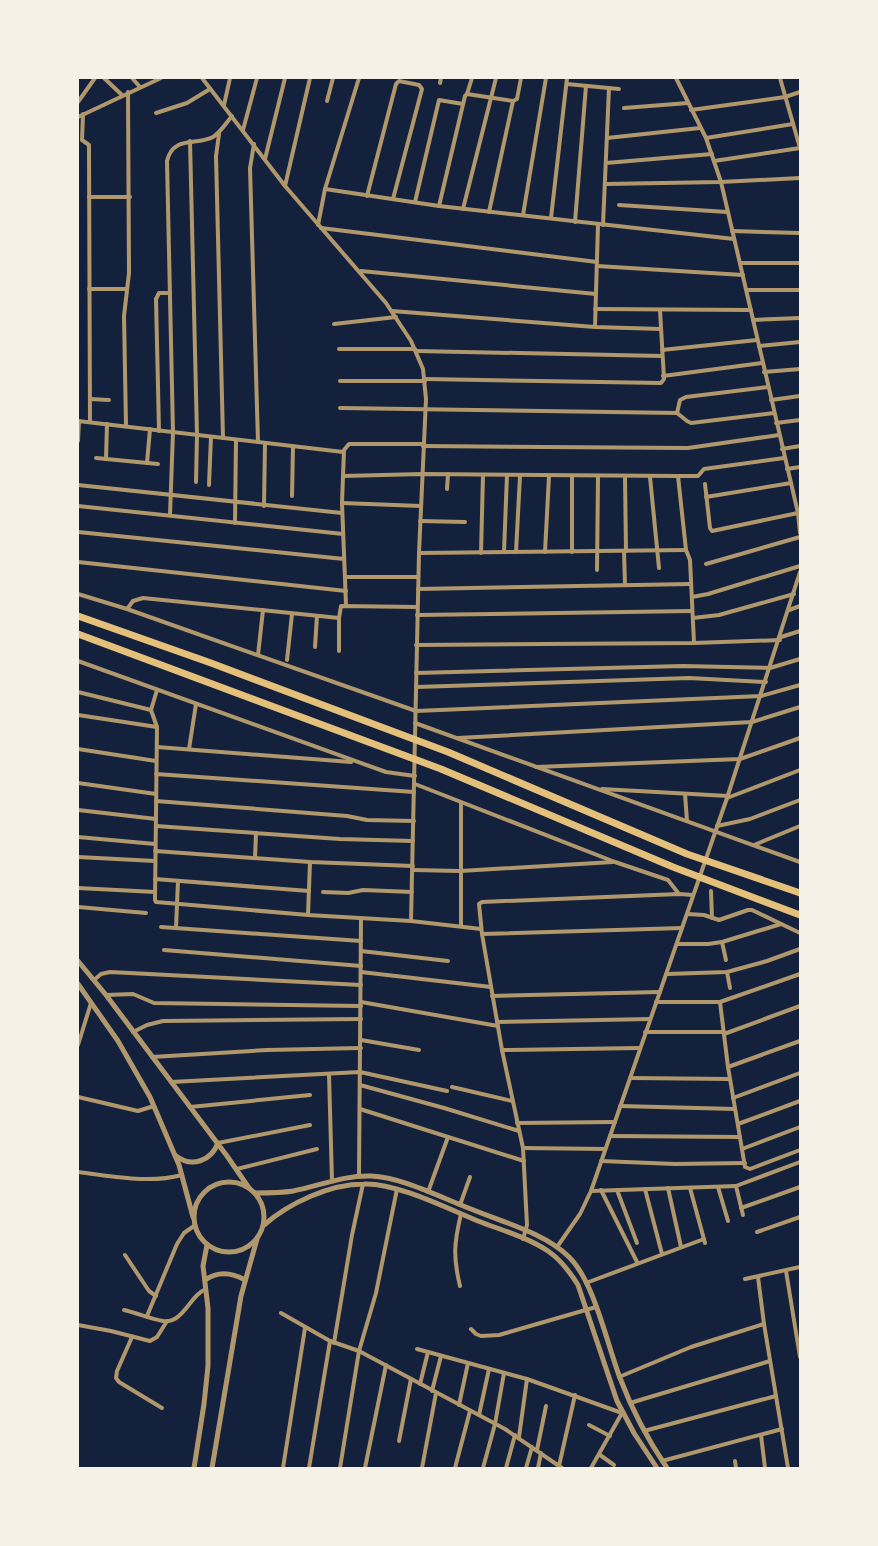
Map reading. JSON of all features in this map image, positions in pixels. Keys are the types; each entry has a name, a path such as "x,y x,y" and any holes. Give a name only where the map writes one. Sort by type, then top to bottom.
{"highway":[{"path":"78,616 211,663 448,752 687,854 800,893"},
{"path":"78,634 441,769 681,870 800,915"}],"street":[{"path":"78,102 95,78"},
{"path":"104,78 122,95"},
{"path":"132,78 140,87"},
{"path":"78,117 161,78"},
{"path":"202,78 285,186 361,271 392,311 416,350 425,380 416,645 411,921"},
{"path":"224,105 230,78"},
{"path":"243,130 257,78"},
{"path":"265,159 285,78"},
{"path":"285,186 310,78"},
{"path":"327,101 333,78"},
{"path":"320,227 325,189 359,78"},
{"path":"440,83 441,78"},
{"path":"440,206 465,96 472,78"},
{"path":"463,209 496,78"},
{"path":"489,212 513,101 517,99 521,78"},
{"path":"523,215 546,78"},
{"path":"551,218 567,78"},
{"path":"682,78 676,78 706,138 721,182 798,513 800,533"},
{"path":"714,161 800,148 780,78"},
{"path":"367,196 397,82 419,86 422,89 394,200"},
{"path":"567,84 619,89"},
{"path":"575,222 586,86"},
{"path":"603,225 609,88"},
{"path":"156,113 187,103 210,89"},
{"path":"126,426 124,316 129,273 128,92"},
{"path":"691,110 785,97 800,92"},
{"path":"467,94 513,101"},
{"path":"415,202 439,100 463,104"},
{"path":"624,108 688,103"},
{"path":"83,114 82,140 89,145 90,422"},
{"path":"170,515 173,432 166,161 175,148 190,141 211,138 218,134 232,116"},
{"path":"706,138 793,124"},
{"path":"607,138 700,128"},
{"path":"218,134 216,156 223,438"},
{"path":"190,141 197,435 196,482"},
{"path":"254,144 250,168 258,442"},
{"path":"606,163 712,154"},
{"path":"605,184 721,182 800,178"},
{"path":"325,189 463,209 734,239"},
{"path":"89,197 130,197"},
{"path":"619,205 727,212"},
{"path":"595,327 598,224"},
{"path":"320,227 597,264 743,275"},
{"path":"732,232 800,233"},
{"path":"740,263 800,263"},
{"path":"361,271 596,294"},
{"path":"89,289 127,289"},
{"path":"747,290 800,290"},
{"path":"159,430 156,299 159,293 170,293"},
{"path":"595,309 751,310"},
{"path":"340,382 425,380 661,383 664,381 660,310"},
{"path":"392,311 595,327 661,328"},
{"path":"334,324 396,317"},
{"path":"753,320 800,318"},
{"path":"662,350 757,340"},
{"path":"759,346 800,342"},
{"path":"339,349 662,356"},
{"path":"663,376 762,363"},
{"path":"764,372 800,369"},
{"path":"677,413 680,400 686,397 768,387"},
{"path":"771,400 800,396"},
{"path":"90,399 109,400"},
{"path":"340,408 677,413 687,421 692,422 774,412"},
{"path":"776,423 800,420"},
{"path":"78,441 78,421 343,452"},
{"path":"106,459 107,424"},
{"path":"147,463 150,430"},
{"path":"346,605 342,504 343,452 349,444 688,448 779,435"},
{"path":"209,485 211,437"},
{"path":"235,523 236,440"},
{"path":"264,506 265,443"},
{"path":"292,496 293,446"},
{"path":"782,448 800,446"},
{"path":"96,458 158,464"},
{"path":"343,476 448,474 598,477 698,476 704,469 784,458"},
{"path":"787,469 800,467"},
{"path":"447,489 448,474"},
{"path":"481,553 483,475"},
{"path":"504,552 507,476"},
{"path":"516,552 520,476"},
{"path":"545,552 549,476"},
{"path":"572,476 572,552"},
{"path":"678,476 686,550 690,556 694,643"},
{"path":"597,570 598,477"},
{"path":"625,477 625,585"},
{"path":"650,477 659,568"},
{"path":"706,497 791,483"},
{"path":"705,484 710,528 712,531 798,513"},
{"path":"78,485 342,513"},
{"path":"794,496 800,495"},
{"path":"342,504 421,506"},
{"path":"78,506 343,534"},
{"path":"420,521 465,522"},
{"path":"78,532 344,559"},
{"path":"706,564 800,537"},
{"path":"419,554 686,550"},
{"path":"78,562 346,591"},
{"path":"692,597 708,594 800,566"},
{"path":"557,1247 580,1214 591,1191 766,682 800,572"},
{"path":"345,577 418,577"},
{"path":"418,589 691,584"},
{"path":"78,594 127,609 416,711 761,696 800,685"},
{"path":"693,618 719,615 794,594"},
{"path":"127,609 133,601 143,598 339,618"},
{"path":"339,651 340,607 346,605 418,607"},
{"path":"789,610 800,606"},
{"path":"258,655 263,610"},
{"path":"417,615 692,611"},
{"path":"287,660 292,614"},
{"path":"315,647 317,616"},
{"path":"416,645 694,643 780,638 800,631"},
{"path":"416,673 683,666 770,668 800,659"},
{"path":"78,661 386,772 415,776"},
{"path":"416,687 695,678 766,682"},
{"path":"157,690 151,710 157,727 155,900 159,904 308,916 411,921 481,929"},
{"path":"78,692 151,710"},
{"path":"189,749 196,704"},
{"path":"456,738 752,722 800,707"},
{"path":"78,716 157,727"},
{"path":"415,723 533,767 800,861"},
{"path":"533,767 740,759 800,738"},
{"path":"156,747 359,762"},
{"path":"78,749 156,761"},
{"path":"598,789 727,797 800,770"},
{"path":"156,774 414,792"},
{"path":"78,783 156,794"},
{"path":"414,784 615,862 668,880 679,894"},
{"path":"685,794 686,821"},
{"path":"717,826 750,819 800,800"},
{"path":"156,801 347,816 367,820 414,821"},
{"path":"461,803 461,926"},
{"path":"78,810 156,819"},
{"path":"156,826 340,840 413,841"},
{"path":"753,845 800,826"},
{"path":"255,858 256,833"},
{"path":"78,837 156,844"},
{"path":"156,851 460,871 615,862"},
{"path":"78,857 155,861"},
{"path":"308,916 310,862"},
{"path":"155,879 309,890"},
{"path":"176,928 178,880"},
{"path":"78,888 155,892"},
{"path":"323,892 348,893 363,890 412,892"},
{"path":"711,891 712,918"},
{"path":"523,1239 526,1232 523,1148 497,1024 478,907 482,902 679,894 693,896"},
{"path":"78,907 146,914"},
{"path":"686,914 704,914 719,920 748,910 800,933"},
{"path":"359,1176 361,918"},
{"path":"677,944 722,942 781,924"},
{"path":"161,927 361,941"},
{"path":"482,934 682,928"},
{"path":"722,942 726,960"},
{"path":"667,974 727,972 767,961 800,949"},
{"path":"164,950 361,966"},
{"path":"361,951 448,961"},
{"path":"78,961 218,1143 249,1188 255,1193 263,1208 264,1225"},
{"path":"94,980 101,974 110,972 361,985"},
{"path":"361,972 491,987"},
{"path":"727,972 730,988"},
{"path":"656,1002 720,1002 800,974"},
{"path":"78,984 130,1059 154,1106 182,1175 197,1233 207,1245 229,1253 244,1249 257,1239"},
{"path":"492,996 660,992"},
{"path":"106,995 133,994 154,1003 361,1004 497,1024 650,1019"},
{"path":"720,1002 728,1067 745,1167 750,1169 800,1150"},
{"path":"78,1045 91,1004"},
{"path":"645,1032 724,1033 800,1006"},
{"path":"133,1032 155,1023 170,1021 361,1019"},
{"path":"360,1040 419,1050"},
{"path":"728,1067 800,1041"},
{"path":"152,1057 267,1050 360,1048"},
{"path":"502,1050 640,1048"},
{"path":"172,1082 360,1072 447,1092"},
{"path":"733,1098 800,1072"},
{"path":"328,1074 332,1182"},
{"path":"630,1078 730,1079"},
{"path":"360,1086 444,1108 519,1131"},
{"path":"452,1087 512,1100"},
{"path":"190,1107 310,1096"},
{"path":"78,1097 138,1111 154,1106"},
{"path":"738,1124 800,1101"},
{"path":"620,1106 735,1109"},
{"path":"360,1109 524,1161"},
{"path":"517,1123 615,1122"},
{"path":"175,1156 184,1161 198,1162 210,1155 218,1143 310,1125"},
{"path":"742,1149 800,1127"},
{"path":"610,1136 740,1137"},
{"path":"428,1192 448,1137"},
{"path":"523,1148 605,1149"},
{"path":"237,1169 317,1149"},
{"path":"601,1161 675,1164 745,1163"},
{"path":"591,1191 736,1186 800,1162"},
{"path":"78,1172 155,1179 182,1175"},
{"path":"255,1193 283,1192 359,1176 387,1178 428,1192 545,1240 557,1247 574,1263 586,1283 630,1402 644,1432 666,1468"},
{"path":"460,1205 470,1177"},
{"path":"193,1216 201,1195 212,1186 219,1183 234,1182 249,1188"},
{"path":"309,1468 352,1235 364,1184"},
{"path":"212,1468 245,1280 257,1239 264,1225 278,1213 302,1200 338,1188 364,1184 397,1189 523,1239 548,1251 568,1270 582,1293 599,1351 622,1413 656,1468"},
{"path":"736,1186 743,1215"},
{"path":"718,1187 728,1222"},
{"path":"742,1208 800,1187"},
{"path":"668,1188 681,1247"},
{"path":"586,1283 637,1262 704,1241 690,1188"},
{"path":"340,1468 359,1351 376,1293 397,1189"},
{"path":"645,1189 662,1254"},
{"path":"601,1190 637,1262"},
{"path":"616,1190 637,1242"},
{"path":"460,1286 454,1254 461,1214"},
{"path":"757,1232 800,1217"},
{"path":"147,1316 177,1244 184,1234 194,1226"},
{"path":"194,1468 208,1366 204,1259 207,1245"},
{"path":"124,1256 149,1291 156,1296"},
{"path":"745,1279 800,1267"},
{"path":"786,1270 800,1357"},
{"path":"205,1280 216,1274 228,1273 245,1280"},
{"path":"758,1277 788,1468"},
{"path":"78,1325 111,1331 146,1341 154,1340 167,1321 177,1317 195,1295 206,1289"},
{"path":"471,1329 481,1336 499,1336 596,1307"},
{"path":"124,1310 167,1321"},
{"path":"281,1313 332,1342 359,1351 386,1365 517,1436 561,1467 575,1395"},
{"path":"619,1376 691,1347 764,1324"},
{"path":"283,1468 305,1328"},
{"path":"132,1337 117,1371 116,1378 162,1408"},
{"path":"417,1349 527,1379 622,1413"},
{"path":"420,1384 428,1352"},
{"path":"422,1468 441,1356"},
{"path":"630,1402 770,1361"},
{"path":"459,1405 468,1363"},
{"path":"365,1468 386,1365"},
{"path":"479,1416 489,1369"},
{"path":"483,1468 495,1424 504,1373"},
{"path":"399,1441 411,1379"},
{"path":"506,1468 517,1436 527,1379"},
{"path":"644,1432 776,1396"},
{"path":"537,1450 546,1406"},
{"path":"455,1468 470,1411"},
{"path":"592,1468 622,1413"},
{"path":"590,1425 610,1436"},
{"path":"662,1461 782,1429"},
{"path":"761,1435 765,1468"},
{"path":"526,1468 532,1446"},
{"path":"538,1468 541,1453"},
{"path":"600,1455 614,1465"},
{"path":"735,1462 736,1468"}]}
